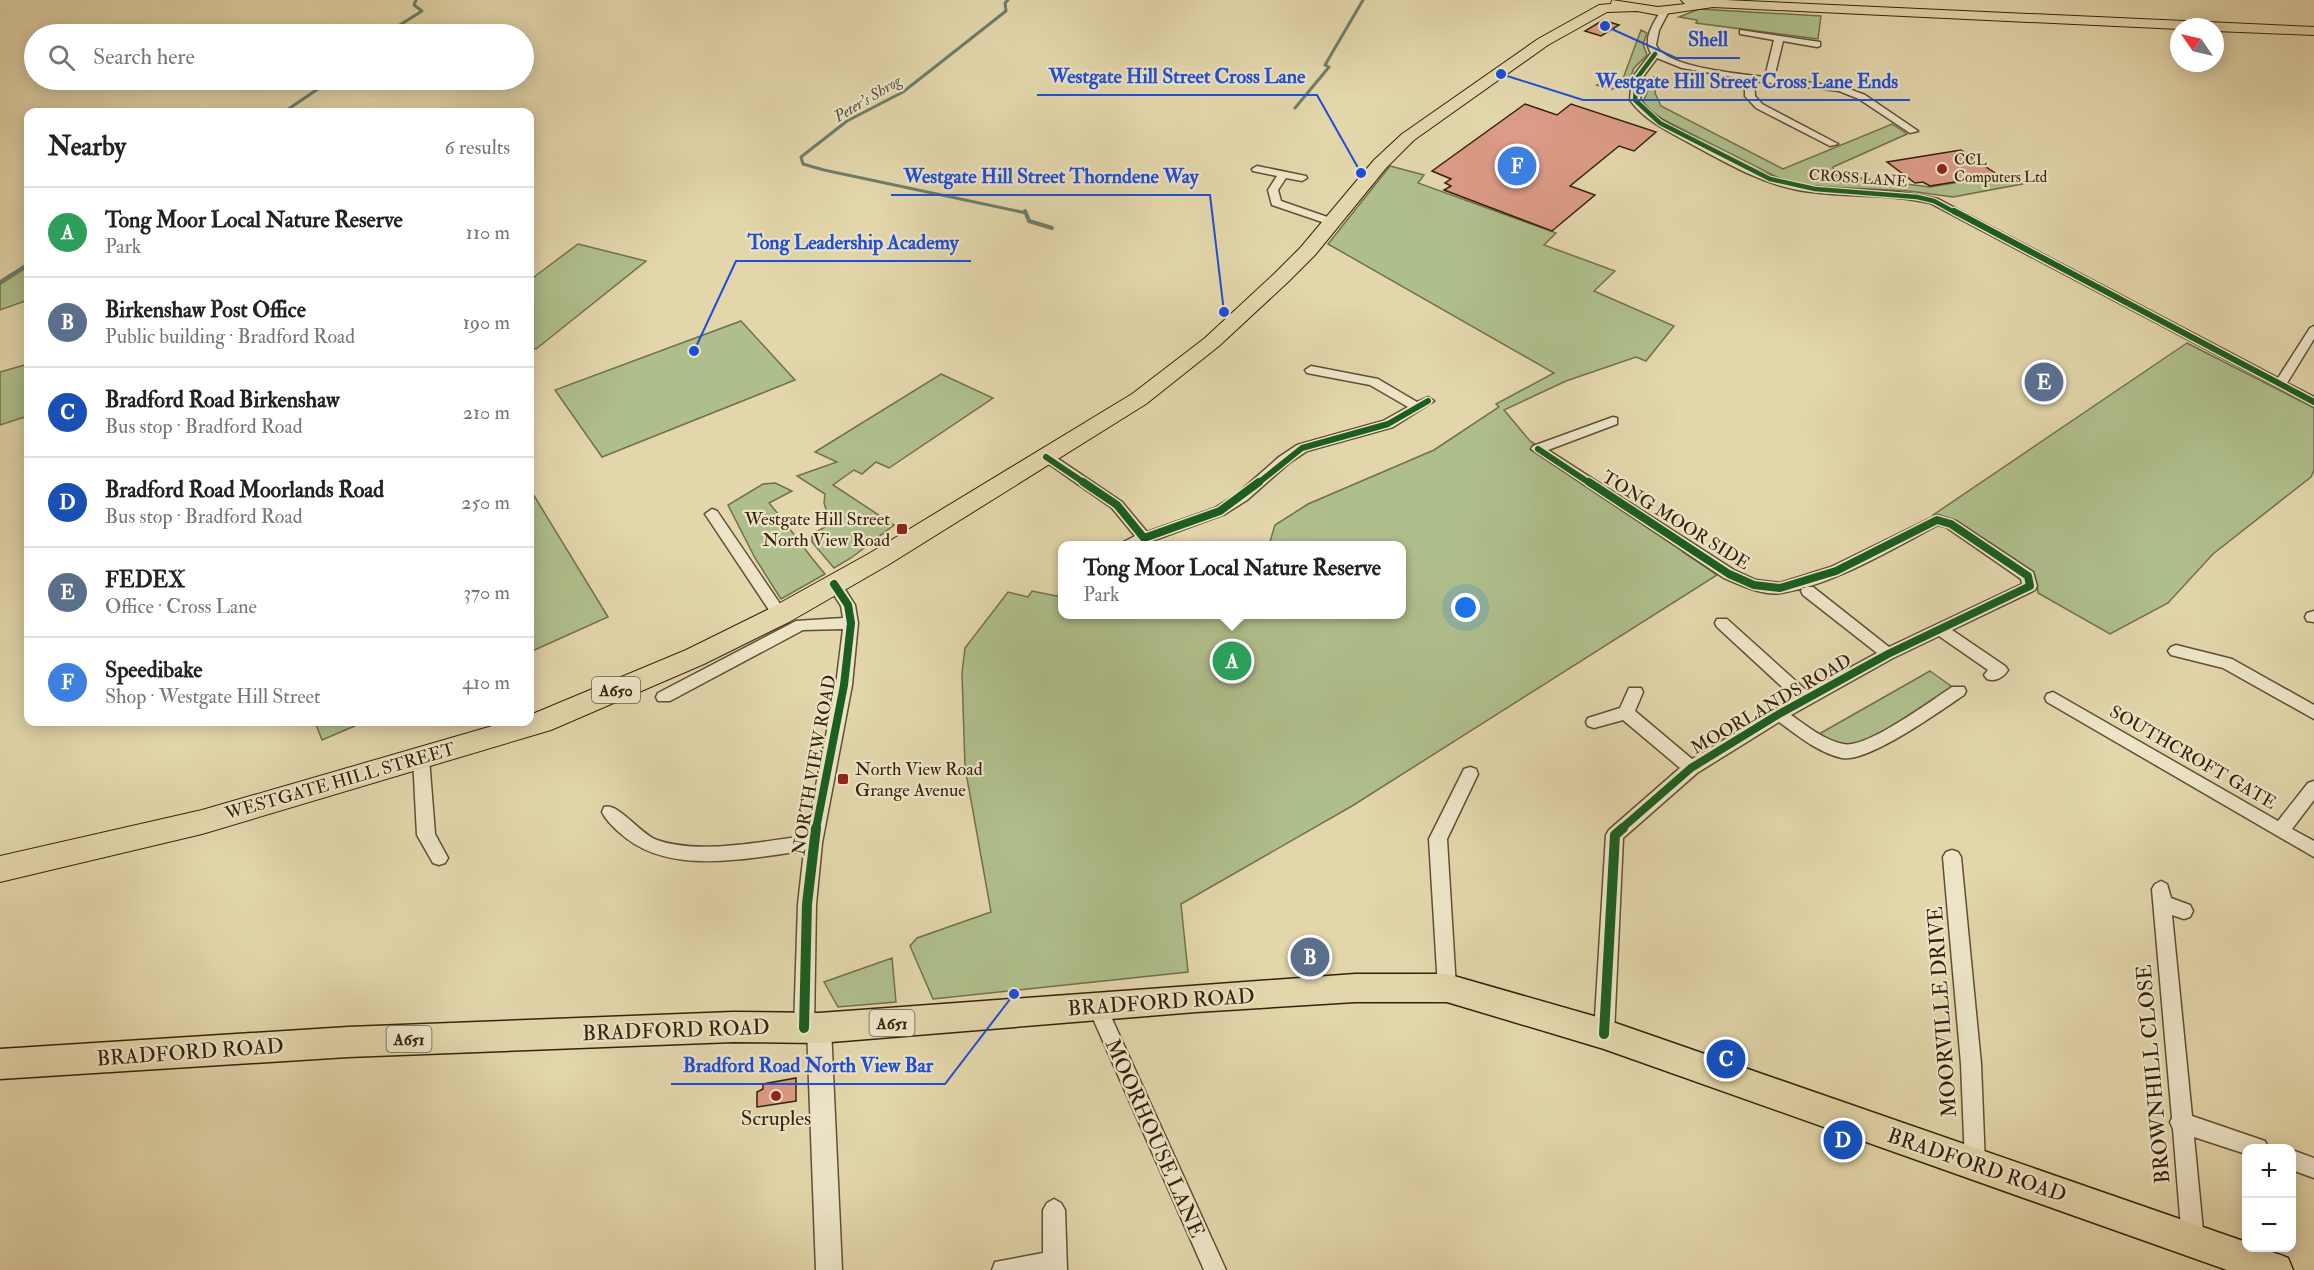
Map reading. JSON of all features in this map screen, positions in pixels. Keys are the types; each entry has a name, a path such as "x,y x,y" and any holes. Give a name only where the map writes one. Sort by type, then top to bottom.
{"highway":[{"name":"A650","path":"1608,3 1638,9 1720,4 2314,31"},
{"name":"WESTGATE HILL STREET","path":"534,724 695,657 780,615 1131,404 1173,374 1282,277 1380,164 1408,137 1543,42 1608,3"},
{"name":"WESTGATE HILL STREET","path":"0,869 202,822 528,726"}],"main road":[{"name":"BRADFORD ROAD","path":"0,1064 348,1042 733,1027 812,1028 1096,1005 1355,988 1447,988 1604,1034 2276,1270"}],"street":[{"path":"1673,8 1651,43 1655,54 1667,61 1694,69 1826,86 1855,94 1913,131"},
{"path":"1743,32 1818,44"},
{"path":"1769,79 1779,38"},
{"name":"CROSS LANE","path":"1655,54 1637,78 1635,100 1649,117 1764,177 1800,188 1895,194 1934,201 2280,384"},
{"path":"1643,69 1667,61"},
{"path":"1749,76 1750,96 1759,106 1833,144"},
{"path":"1257,169 1302,178"},
{"path":"1284,174 1273,190 1276,203 1332,222"},
{"path":"2314,330 2280,384 2314,402"},
{"path":"1136,541 1210,516 1231,505 1284,460 1302,448 1381,427 1422,404 1374,382 1311,370"},
{"name":"TONG MOOR SIDE","path":"1613,422 1538,449 1729,574 1754,585 1780,588 1836,571 1937,520 1951,524 2028,576"},
{"path":"1046,457 1117,505 1144,538"},
{"path":"712,514 780,615"},
{"name":"MOORLANDS ROAD","path":"1604,1034 1615,835 1691,768 1779,714 1887,654 2030,586 2028,576"},
{"name":"NORTH VIEW ROAD","path":"812,1028 807,904 813,843 844,685 851,623 848,605 834,584"},
{"path":"1808,591 1887,654"},
{"path":"664,697 801,625 851,623"},
{"path":"1722,623 1806,699"},
{"path":"1940,629 2000,670 1992,675"},
{"path":"2175,652 2227,663 2314,713"},
{"name":"MOORLANDS ROAD","path":"1779,714 1812,738 1845,752 1881,741 1958,691"},
{"path":"1626,713 1635,692"},
{"name":"SOUTHCROFT GATE","path":"2053,698 2105,736 2314,850"},
{"path":"1594,722 1626,713"},
{"path":"1626,713 1691,768"},
{"path":"421,758 426,835 439,858"},
{"path":"1447,988 1438,839 1470,774"},
{"path":"2281,830 2314,788"},
{"path":"610,812 639,839 656,848 673,851 702,853 813,843"},
{"name":"MOORVILLE DRIVE","path":"1952,857 1971,1064 1975,1164"},
{"name":"BROWNHILL CLOSE","path":"2184,911 2161,896 2180,1122 2193,1241"},
{"name":"MOORHOUSE LANE","path":"1096,1005 1215,1270"},
{"path":"812,1028 829,1270"},
{"path":"2180,1122 2244,1144"},
{"path":"2296,1161 2314,1168"},
{"path":"1003,1270 1055,1266 1054,1210"}],"green space":[{"path":"1699,9 1821,16 1818,39 1696,23 1697,20 1679,17"},
{"path":"1641,30 1647,33 1643,44 1647,55 1634,68 1627,85 1612,89 1596,85 1621,84"},
{"path":"1654,77 1657,78 1655,93 1661,106 1783,169 1892,124 1907,134 1833,167 1835,175 1930,187 2007,174 2022,184 1953,197 1909,191 1811,186 1785,181 1654,115 1643,102"},
{"path":"1390,166 1424,175 1418,183 1556,233 1544,245 1615,271 1594,291 1674,326 1646,361 1636,357 1566,381 1504,410 1530,441 1694,545 1683,552 1717,575 1352,806 1181,904 1188,972 933,999 910,946 917,938 991,912 965,767 962,673 965,648 1008,592 1028,597 1032,591 1058,596 1058,619 1406,619 1406,541 1270,541 1275,525 1308,504 1434,450 1499,407 1496,404 1554,373 1328,244"},
{"path":"578,244 646,261 536,349 534,348 534,277"},
{"path":"24,266 24,301 0,310 0,281"},
{"path":"741,321 795,380 602,457 555,390"},
{"path":"2187,343 2314,408 2314,470 2311,477 2213,554 2168,603 2110,634 2038,593 2036,580 2030,572 2005,553 1972,533 1933,515"},
{"path":"24,365 24,417 0,425 0,372"},
{"path":"941,374 993,398 889,468 876,462 862,474 854,470 833,485 894,525 834,568 812,542 812,534 831,524 824,503 825,494 797,476 837,462 815,452"},
{"path":"775,483 792,491 769,503 825,574 781,599 755,558 728,505 763,484"},
{"path":"534,496 608,617 534,650"},
{"path":"1930,671 1958,691 1881,741 1845,752 1812,738"},
{"path":"317,726 355,726 322,740"},
{"path":"892,958 896,1002 838,1007 824,982"}],"building":[{"path":"1603,20 1619,25 1601,36 1585,31"},
{"path":"1525,104 1557,115 1571,104 1656,132 1634,151 1619,146 1570,186 1595,195 1552,231 1444,190 1451,186 1445,183 1451,179 1432,171"},
{"name":"CCL Computers Ltd","path":"1961,150 1998,175 1930,186 1923,182 1915,183 1887,162"},
{"name":"Scruples","path":"796,1078 796,1101 757,1107 757,1092 763,1089 763,1084"}],"waterway":[{"path":"401,24 422,11 414,5 416,0"},
{"name":"Peter's Shrog","path":"1008,0 1005,3 1006,11 903,92 847,121 801,157 803,164 824,170 1026,213"},
{"path":"1295,108 1329,67 1325,65 1363,0"},
{"path":"290,108 316,90"},
{"name":"Peter's Shrog","path":"1026,213 1029,221 1052,228"},
{"path":"0,283 24,268"}],"cycle path":[{"path":"1655,54 1637,78 1635,100 1646,113 1660,123 1729,160 1770,179 1798,187 1901,194 1934,201 2314,402"},
{"path":"1046,457 1117,505 1144,538 1220,511 1242,497 1284,460 1302,448 1388,424 1428,401"},
{"path":"1538,449 1729,574 1754,585 1780,588 1836,571 1937,520 1951,524 2028,576 2030,586 1888,654 1779,714 1691,768 1615,835 1604,1034"},
{"path":"804,1028 807,904 813,843 844,685 851,623 848,605 834,584"}],"place":[{"name":"Shell","path":"1605,26"},
{"name":"Westgate Hill Street Cross Lane Ends","path":"1501,74"},
{"name":"Speedibake","path":"1517,166"},
{"name":"CCL Computers Ltd","path":"1942,169"},
{"name":"Westgate Hill Street Cross Lane","path":"1361,173"},
{"name":"Westgate Hill Street Thorndene Way","path":"1224,312"},
{"name":"Tong Leadership Academy","path":"694,351"},
{"name":"FEDEX","path":"2044,382"},
{"name":"Westgate Hill Street North View Road","path":"902,529"},
{"name":"Tong Moor Local Nature Reserve","path":"1232,661"},
{"name":"North View Road Grange Avenue","path":"843,779"},
{"name":"Birkenshaw Post Office","path":"1310,957"},
{"name":"Bradford Road North View Bar","path":"1014,994"},
{"name":"Bradford Road Birkenshaw","path":"1726,1059"},
{"name":"Scruples","path":"776,1096"},
{"name":"Bradford Road Moorlands Road","path":"1843,1140"}]}
